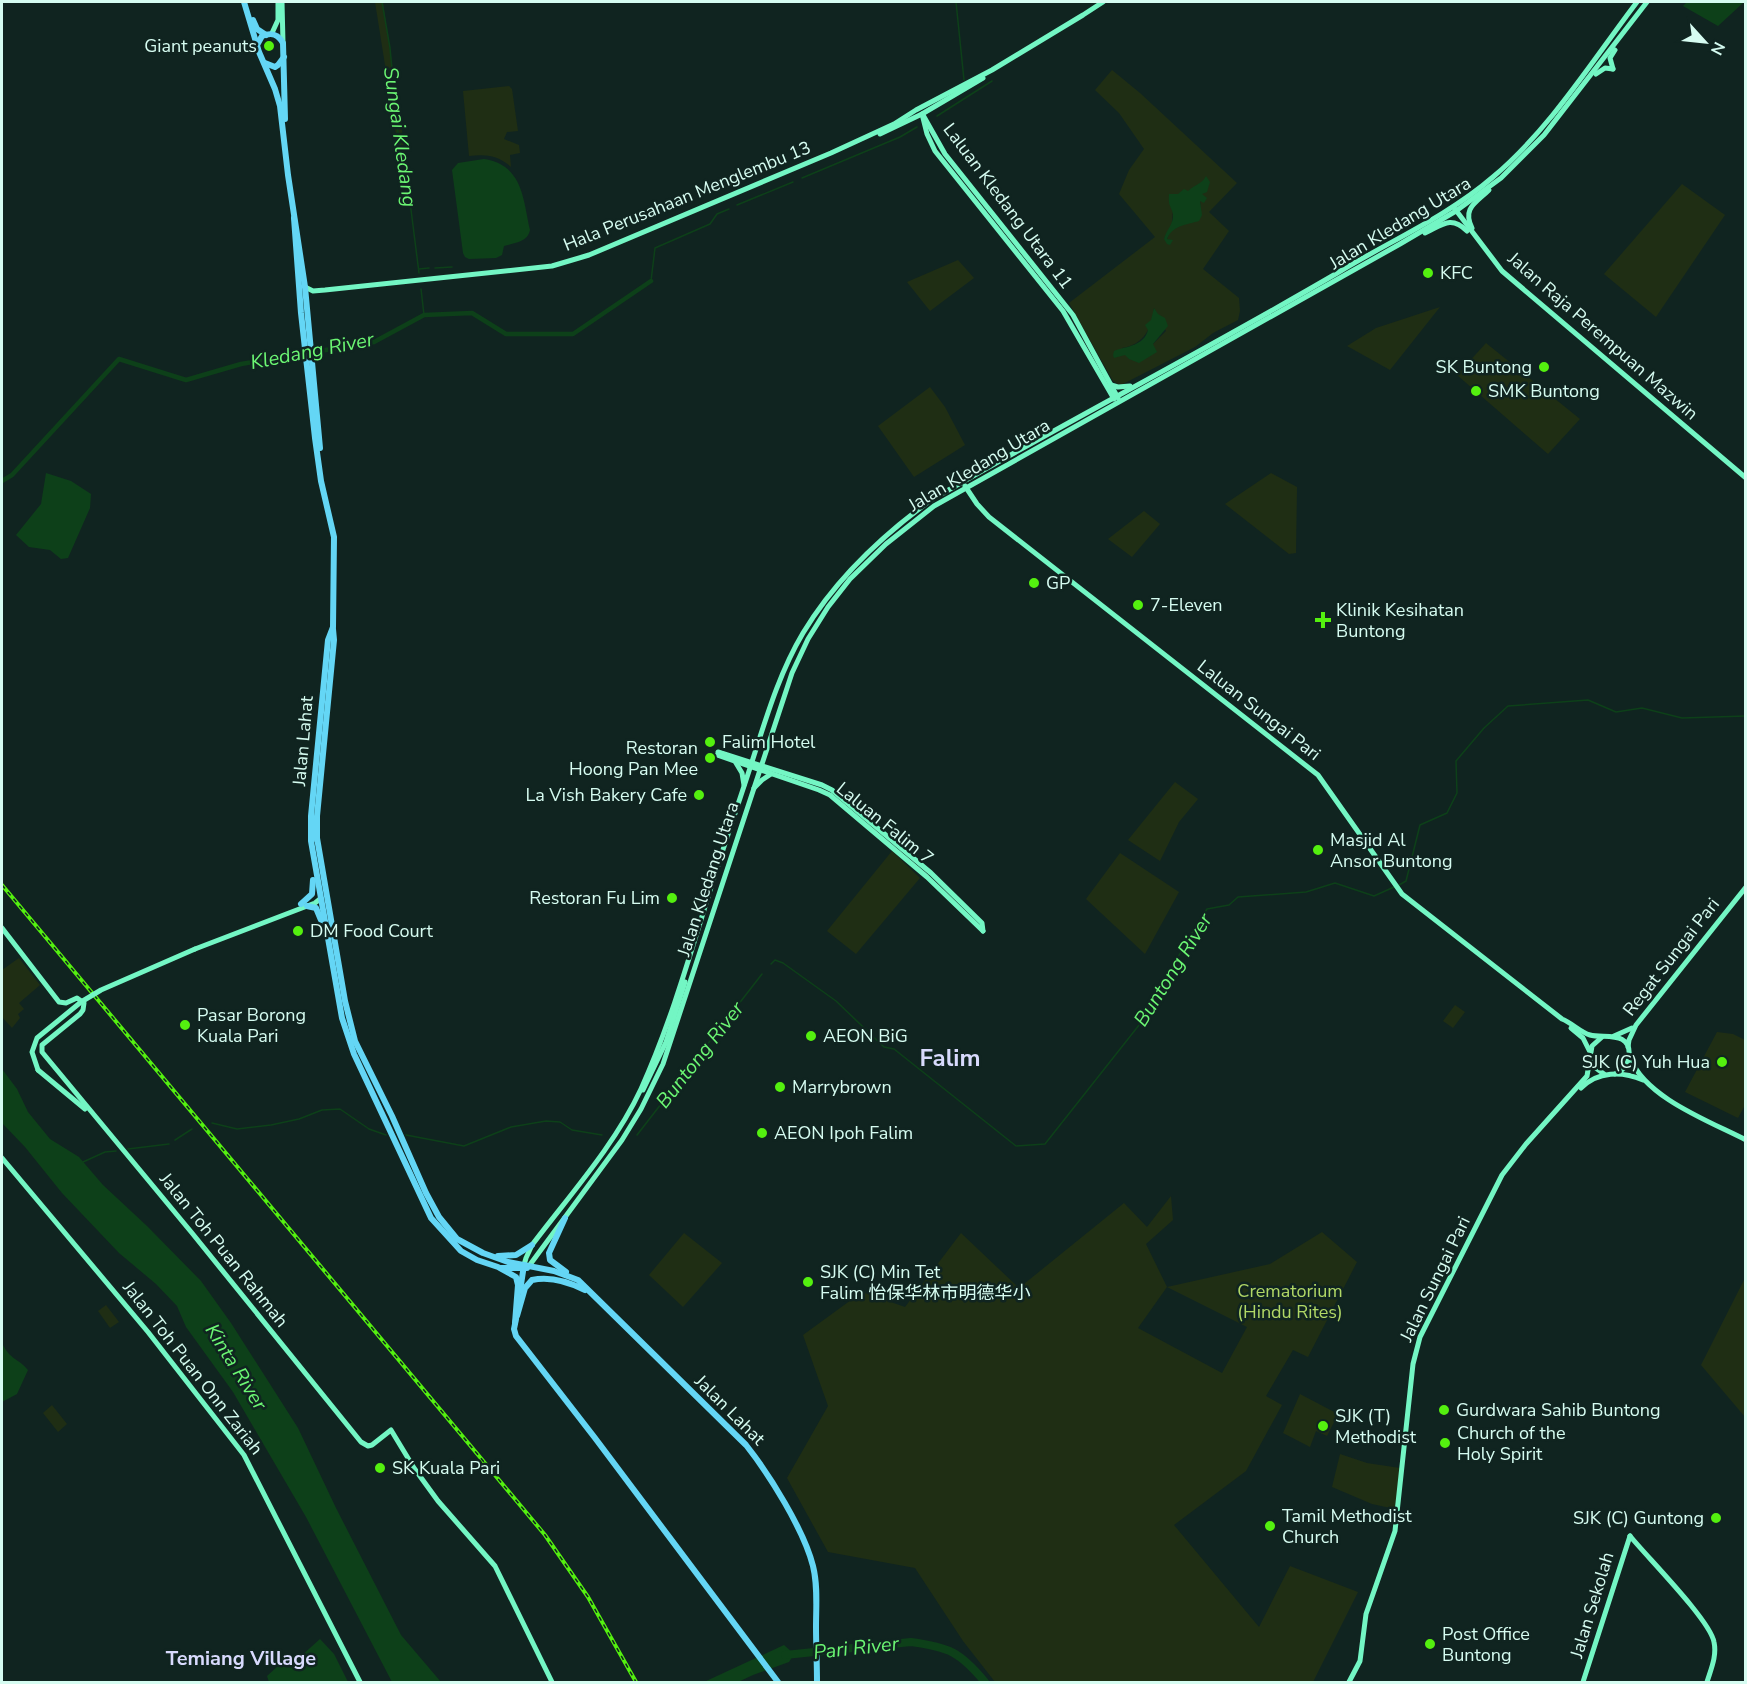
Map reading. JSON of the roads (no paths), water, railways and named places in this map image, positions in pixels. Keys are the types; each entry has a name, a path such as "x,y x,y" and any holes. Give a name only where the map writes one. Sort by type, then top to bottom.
{"main road":[{"path":"246,2 257,29 280,38 284,44"},
{"path":"246,2 257,46 264,63 275,67 284,57 280,2"},
{"path":"257,46 259,40 269,34 278,20 280,2"},
{"name":"Hala Perusahaan Menglembu 13","path":"834,152 894,124 992,70 1102,2"},
{"name":"Jalan Kledang Utara","path":"526,1267 555,1232 622,1140 641,1109 663,1064 792,673 808,639 828,607 850,579 886,544 964,484 1101,404 1116,399 1134,386 1208,347 1454,208 1493,177 1522,148 1563,101 1637,2"},
{"path":"1570,103 1584,90 1599,70 1614,69 1610,61 1611,56 1648,2"},
{"name":"Jalan Kledang Utara","path":"526,1267 526,1258 532,1245 607,1146 640,1091 661,1040 784,670 802,635 823,603 847,573 900,522 931,500 1116,399 1194,362 1400,244 1501,178 1544,135 1648,2"},
{"name":"Jalan Lahat","path":"283,133 284,57"},
{"name":"Jalan Lahat","path":"264,63 275,89 283,133 294,218 300,301 320,437 319,466 334,537 333,627 328,640 319,721 311,816 314,840"},
{"name":"Hala Perusahaan Menglembu 13","path":"313,291 443,279 561,264 589,255 903,124 944,102 992,70"},
{"path":"894,124 921,114 946,95"},
{"path":"929,133 929,117 944,102"},
{"name":"Laluan Kledang Utara 11","path":"921,114 929,133 1073,315 1116,399"},
{"path":"903,124 918,122 929,133"},
{"path":"1482,247 1467,218 1468,212 1501,178"},
{"name":"Jalan Raja Perempuan Mazwin","path":"1454,208 1502,271 1746,478"},
{"name":"Jalan Lahat","path":"294,218 305,287 308,350"},
{"path":"1400,244 1448,222 1454,222 1460,224 1482,247"},
{"path":"305,287 313,291 306,297"},
{"path":"1101,404 1109,385 1134,386"},
{"name":"Laluan Sungai Pari","path":"964,484 989,517 1318,775 1402,894 1562,1019 1589,1035 1606,1036"},
{"path":"752,791 772,772 767,761 766,748"},
{"path":"744,786 737,760 749,756 757,749"},
{"name":"Laluan Falim 7","path":"717,754 819,789 830,795 927,877 983,932"},
{"path":"314,840 323,891 320,899 342,1018 354,1054 431,1218 461,1251 477,1260 498,1267 513,1275 517,1280 516,1336 780,1683"},
{"path":"304,905 314,890 314,840"},
{"path":"314,840 338,956"},
{"name":"Regat Sungai Pari","path":"1628,1049 1629,1040 1636,1025 1746,886"},
{"path":"95,1118 40,1072 33,1058 34,1042 42,1033 81,1002 101,990 320,899"},
{"path":"320,899 326,905 334,948 338,956"},
{"path":"304,905 316,908 325,928"},
{"name":"Jalan Toh Puan Rahmah","path":"2,928 59,1002 66,1003 77,998 84,1003 80,1014 45,1042 41,1049 53,1067 192,1233 361,1442 368,1446 372,1445 391,1430 438,1501 495,1566 552,1683"},
{"name":"Jalan Lahat","path":"338,956 345,1001 355,1041 426,1193 447,1228 465,1245 498,1260 570,1276 591,1293 746,1445 768,1475 808,1551 814,1568 816,1587 815,1683"},
{"path":"1562,1019 1583,1038 1590,1052 1593,1066 1605,1075"},
{"path":"1590,1052 1596,1041 1630,1030 1636,1025"},
{"path":"1614,1036 1623,1041 1634,1068 1643,1080"},
{"path":"1615,1074 1625,1067 1629,1056"},
{"name":"Jalan Sungai Pari","path":"1347,1683 1360,1661 1366,1614 1395,1531 1416,1347 1430,1313 1511,1162 1587,1076 1590,1059"},
{"path":"40,1072 53,1067"},
{"path":"1500,1181 1528,1146 1584,1085 1593,1077 1605,1075 1631,1075 1643,1080 1672,1102 1746,1140"},
{"name":"Jalan Toh Puan Onn Zariah","path":"2,1158 148,1332 244,1455 360,1683"},
{"path":"565,1218 550,1249 549,1257 570,1276"},
{"path":"483,1253 511,1256 523,1252 532,1245 537,1251 555,1232"},
{"path":"498,1267 526,1267 516,1320"},
{"path":"516,1320 525,1288 534,1279 567,1283 591,1293"},
{"name":"Jalan Sekolah","path":"1583,1683 1630,1536 1707,1626 1714,1642 1715,1652 1707,1683"}],"water":[{"path":"1687,2 1744,2 1718,26 1683,6"},
{"path":"484,159 507,168 514,176 523,195 530,230 524,240 504,246 502,255 496,258 469,259 463,253 452,170 458,163"},
{"path":"1206,176 1210,182 1207,192 1202,194 1207,198 1204,203 1200,201 1202,215 1199,221 1176,228 1167,239 1173,240 1170,245 1167,244 1164,239 1173,218 1169,194 1178,194 1184,189 1188,191"},
{"path":"1154,308 1165,318 1168,326 1153,344 1157,352 1139,363 1125,355 1114,358 1114,351 1134,345 1143,339 1148,330 1145,325 1151,320"},
{"path":"46,473 71,481 91,494 90,508 68,558 61,559 50,550 29,547 16,535 41,504"},
{"name":"Kinta River","path":"2,1069 17,1089 28,1112 50,1139 79,1157 103,1185 201,1281 231,1323 298,1428 401,1635 441,1682 392,1682 306,1517 233,1392 186,1327 177,1306 156,1284 119,1253 62,1193 25,1147 2,1123"},
{"path":"2,1343 8,1353 28,1370 17,1394 2,1402"},
{"path":"320,1639 334,1654 348,1682 269,1682 267,1676 278,1666 290,1666"},
{"path":"784,1645 794,1654 789,1662 738,1682 704,1682"}],"waterway":[{"name":"Sungai Kledang","path":"382,2 390,48 398,133 407,178 419,273"},
{"path":"956,2 964,80"},
{"path":"937,116 992,81"},
{"path":"802,178 900,137 917,127"},
{"path":"737,205 793,182"},
{"path":"651,281 655,248 710,224 717,214 729,209"},
{"path":"435,268 452,267"},
{"path":"419,269 429,268"},
{"name":"Kledang River","path":"2,481 12,475 119,359 186,380 241,364 374,342 424,315 472,313 506,334 573,334 651,281"},
{"name":"Sungai Kledang","path":"421,289 424,315"},
{"name":"Buntong River","path":"1399,885 1406,881 1420,825 1447,813 1457,793 1456,761 1484,728 1508,706 1588,700 1616,712 1642,708 1682,718 1746,716"},
{"name":"Buntong River","path":"771,964 775,960 783,963 836,1001 884,1047 894,1049 1016,1146 1045,1144 1147,1015 1207,909 1229,905 1238,897 1306,892 1335,883 1374,896 1394,887"},
{"name":"Buntong River","path":"637,1135 762,974"},
{"name":"Buntong River","path":"212,1123 237,1129 271,1125 299,1119 322,1110 340,1109 369,1129 386,1135"},
{"name":"Buntong River","path":"406,1135 464,1146 511,1127 546,1121 560,1122 572,1130 602,1135"},
{"name":"Buntong River","path":"175,1140 192,1129"},
{"name":"Buntong River","path":"128,1149 169,1144"},
{"path":"83,1162 105,1152 116,1151"},
{"name":"Pari River","path":"785,1655 911,1642 935,1646 961,1657 985,1682"}],"railway":[{"path":"2,885 545,1535 588,1597 636,1682"}],"place":[{"name":"Giant peanuts","path":"269,46"},
{"name":"KFC","path":"1428,273"},
{"name":"SK Buntong","path":"1544,367"},
{"name":"SMK Buntong","path":"1476,391"},
{"name":"GP","path":"1034,583"},
{"name":"7-Eleven","path":"1138,605"},
{"name":"Klinik Kesihatan Buntong","path":"1323,620"},
{"name":"Falim Hotel","path":"710,742"},
{"name":"Restoran Hoong Pan Mee","path":"710,758"},
{"name":"La Vish Bakery Cafe","path":"699,795"},
{"name":"Masjid Al Ansor Buntong","path":"1318,850"},
{"name":"Restoran Fu Lim","path":"672,898"},
{"name":"DM Food Court","path":"298,931"},
{"name":"Pasar Borong Kuala Pari","path":"185,1025"},
{"name":"AEON BiG","path":"811,1036"},
{"name":"SJK (C) Yuh Hua","path":"1722,1062"},
{"name":"Marrybrown","path":"780,1087"},
{"name":"AEON Ipoh Falim","path":"762,1133"},
{"name":"SJK (C) Min Tet Falim 怡保华林市明德华小","path":"808,1282"},
{"name":"Gurdwara Sahib Buntong","path":"1444,1410"},
{"name":"SJK (T) Methodist","path":"1323,1426"},
{"name":"Church of the Holy Spirit","path":"1445,1443"},
{"name":"SK Kuala Pari","path":"380,1468"},
{"name":"SJK (C) Guntong","path":"1716,1518"},
{"name":"Tamil Methodist Church","path":"1270,1526"},
{"name":"Post Office Buntong","path":"1430,1644"}],"district":[{"name":"Falim","path":"950,1058"},
{"name":"Temiang Village","path":"241,1658"}],"park label":[{"name":"Crematorium (Hindu Rites)","path":"1290,1301"}]}
